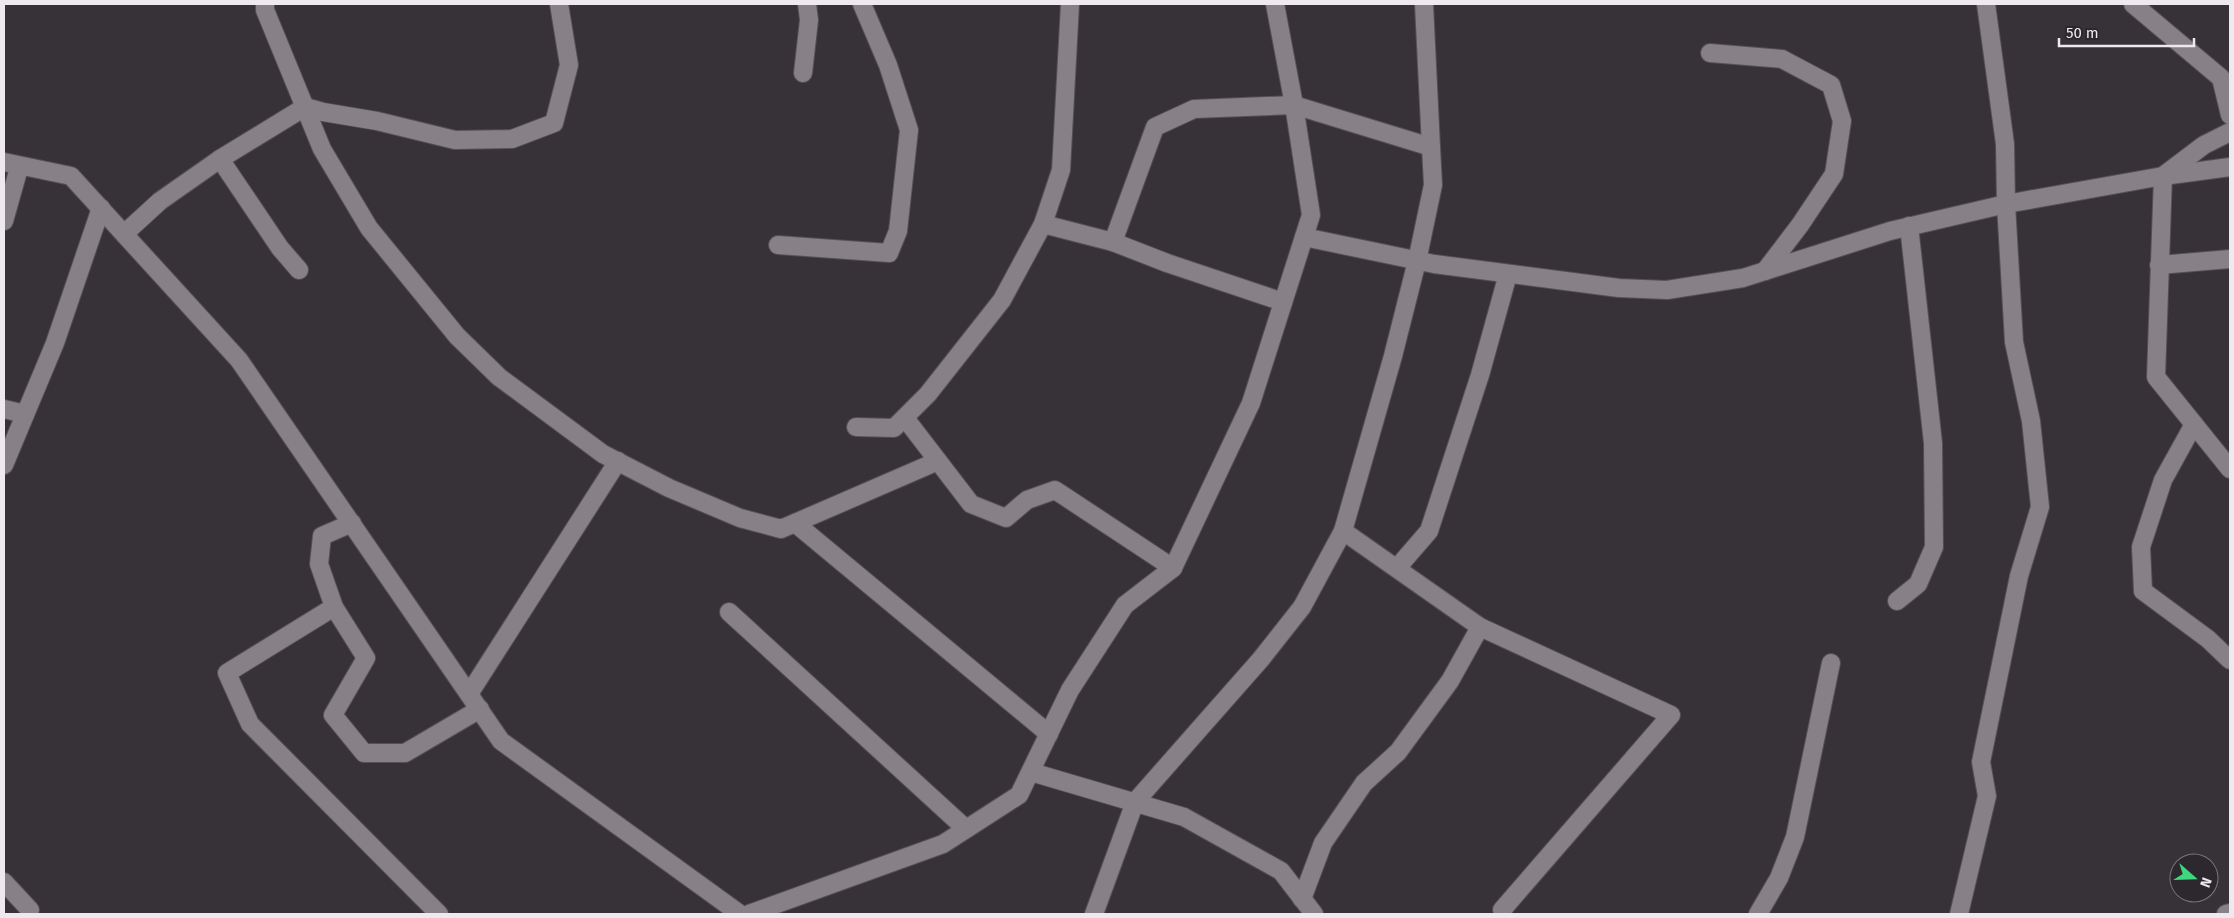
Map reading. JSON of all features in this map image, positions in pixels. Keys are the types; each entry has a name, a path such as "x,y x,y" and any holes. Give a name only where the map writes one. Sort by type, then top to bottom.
{"street":[{"path":"264,4 322,149 369,228 457,336 499,377 603,454 669,488 740,518 781,529 938,461"},
{"path":"305,106 323,112 377,121 455,140 512,139 554,123 569,65 559,4"},
{"path":"803,73 809,20 807,4"},
{"path":"778,245 889,253 898,232 909,130 888,65 862,4"},
{"path":"856,427 894,428 928,394 1002,300 1043,224 1061,170 1070,4"},
{"path":"749,914 943,844 1019,796 1070,690 1125,605 1173,568 1251,403 1311,215 1294,105 1275,4"},
{"path":"1094,914 1135,802 1261,659 1302,607 1343,531 1393,356 1417,260 1433,185 1424,4"},
{"path":"1959,914 1987,796 1982,762 2019,576 2040,508 2031,421 2014,342 2006,204 2005,144 1986,4"},
{"path":"2132,4 2221,78 2230,115"},
{"path":"1710,53 1782,59 1831,85 1842,121 1834,174 1800,225 1765,271"},
{"path":"1113,242 1155,127 1194,109 1294,105 1430,147"},
{"path":"124,234 160,201 220,159 305,106"},
{"path":"2163,176 2204,145 2230,132"},
{"path":"220,159 280,248 299,270"},
{"path":"4,162 71,176 239,360 501,741 740,914"},
{"path":"1304,236 1417,260 1508,274 1619,288 1667,290 1744,278 1909,226 2006,204 2163,176 2230,167"},
{"path":"4,221 17,175"},
{"path":"2163,176 2156,377 2230,469"},
{"path":"4,465 55,343 101,208"},
{"path":"1043,224 1113,242 1167,263 1283,302"},
{"path":"1896,602 1918,584 1934,547 1934,443 1909,226"},
{"path":"2160,265 2230,259"},
{"path":"1397,568 1429,531 1480,375 1508,274"},
{"path":"4,409 25,414"},
{"path":"905,418 971,504 1006,518 1027,500 1055,490 1173,568"},
{"path":"2194,424 2163,480 2141,547 2143,591 2208,639 2230,660"},
{"path":"469,694 618,461"},
{"path":"352,523 322,536 319,564 334,607 366,658 333,715 364,753 405,753 480,709"},
{"path":"795,523 1049,734"},
{"path":"1343,531 1480,627 1672,715 1502,910"},
{"path":"334,607 227,673 250,724 439,914"},
{"path":"729,612 966,829"},
{"path":"1302,899 1323,843 1364,783 1398,752 1450,682 1480,627"},
{"path":"1758,914 1779,878 1795,837 1831,663"},
{"path":"1031,772 1184,817 1281,871 1314,914"},
{"path":"4,882 30,910"},
{"path":"2226,914 2230,913"}]}
